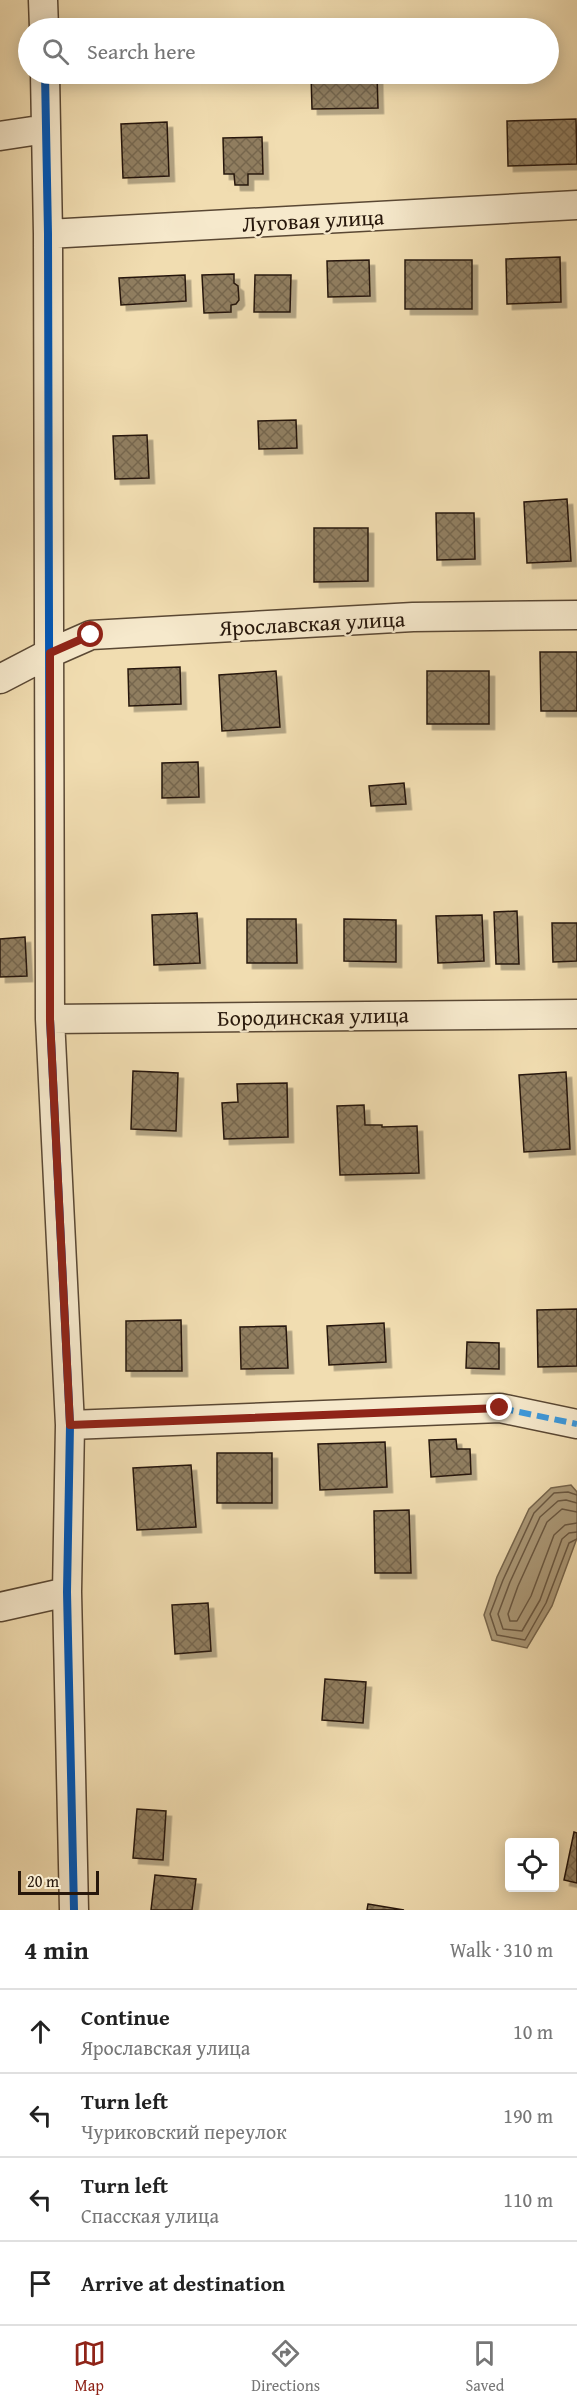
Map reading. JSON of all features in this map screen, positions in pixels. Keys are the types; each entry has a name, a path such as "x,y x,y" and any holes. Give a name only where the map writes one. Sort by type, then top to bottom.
{"street":[{"path":"43,0 44,18"},
{"path":"45,84 48,234 50,1019 70,1425 67,1592 74,1910"},
{"path":"0,136 46,129"},
{"name":"Луговая улица","path":"48,234 577,205"},
{"name":"Ярославская улица","path":"0,680 50,653 91,635 413,617 577,615"},
{"name":"Бородинская улица","path":"50,1019 577,1014"},
{"path":"70,1425 500,1408 577,1424"},
{"path":"0,1606 67,1592"}],"water":[{"path":"571,1485 577,1492 577,1538 552,1606 527,1648 492,1640 484,1615 497,1577 529,1509 551,1488"}],"building":[{"path":"311,84 377,84 378,108 312,109"},
{"path":"576,119 577,164 508,166 507,121"},
{"path":"167,122 169,176 123,178 121,124"},
{"path":"262,137 263,174 248,174 248,185 235,185 234,174 224,174 223,138"},
{"path":"560,257 561,302 507,304 506,259"},
{"path":"369,260 370,296 328,297 327,261"},
{"path":"405,260 472,260 472,309 405,309"},
{"path":"234,274 239,300 236,304 231,305 231,312 204,313 202,275"},
{"path":"185,275 186,301 121,305 119,278"},
{"path":"255,275 291,275 290,312 254,312"},
{"path":"296,420 297,448 259,449 258,421"},
{"path":"147,435 149,478 115,479 113,436"},
{"path":"567,499 571,561 527,563 524,502"},
{"path":"436,513 474,513 475,559 437,560"},
{"path":"314,528 368,528 368,581 314,582"},
{"path":"540,652 577,652 577,711 541,711"},
{"path":"180,667 181,704 129,706 128,669"},
{"path":"276,671 280,727 222,731 219,675"},
{"path":"427,671 489,671 489,724 427,724"},
{"path":"198,762 199,797 162,798 162,763"},
{"path":"404,783 406,804 371,806 369,786"},
{"path":"517,911 519,964 496,964 494,912"},
{"path":"197,913 200,963 154,965 152,915"},
{"path":"482,915 484,961 438,963 436,916"},
{"path":"247,919 296,919 297,963 247,963"},
{"path":"344,919 396,920 396,962 344,961"},
{"path":"552,923 577,923 577,961 553,962"},
{"path":"25,937 27,976 0,977 0,939"},
{"path":"133,1071 178,1073 176,1131 131,1129"},
{"path":"566,1072 570,1149 524,1152 519,1075"},
{"path":"287,1083 288,1137 224,1139 222,1103 238,1102 237,1084"},
{"path":"364,1105 365,1125 417,1126 419,1173 340,1175 337,1106"},
{"path":"577,1309 577,1366 538,1367 537,1310"},
{"path":"181,1320 182,1371 126,1371 126,1321"},
{"path":"384,1323 386,1362 329,1365 327,1326"},
{"path":"286,1326 288,1368 241,1369 240,1327"},
{"path":"467,1342 499,1343 499,1369 466,1368"},
{"path":"456,1439 457,1449 470,1449 471,1474 431,1477 429,1440"},
{"path":"385,1442 387,1487 320,1490 318,1444"},
{"path":"217,1453 272,1453 272,1503 217,1503"},
{"path":"191,1465 196,1527 137,1530 133,1468"},
{"path":"409,1510 411,1573 375,1573 374,1511"},
{"path":"208,1603 211,1651 175,1654 172,1605"},
{"path":"325,1679 366,1682 363,1723 322,1720"},
{"path":"137,1809 166,1811 163,1860 133,1858"},
{"path":"574,1832 577,1833 577,1883 564,1880"},
{"path":"155,1875 196,1879 192,1910 151,1910"},
{"path":"368,1904 404,1910 367,1910"}],"marked path":[{"path":"70,1425 500,1408 577,1424"}],"cycle path":[{"path":"45,84 48,234 50,1019 70,1425 67,1592 74,1910"}],"route":[{"path":"91,635 50,653 50,1019 70,1425 500,1408"}]}
